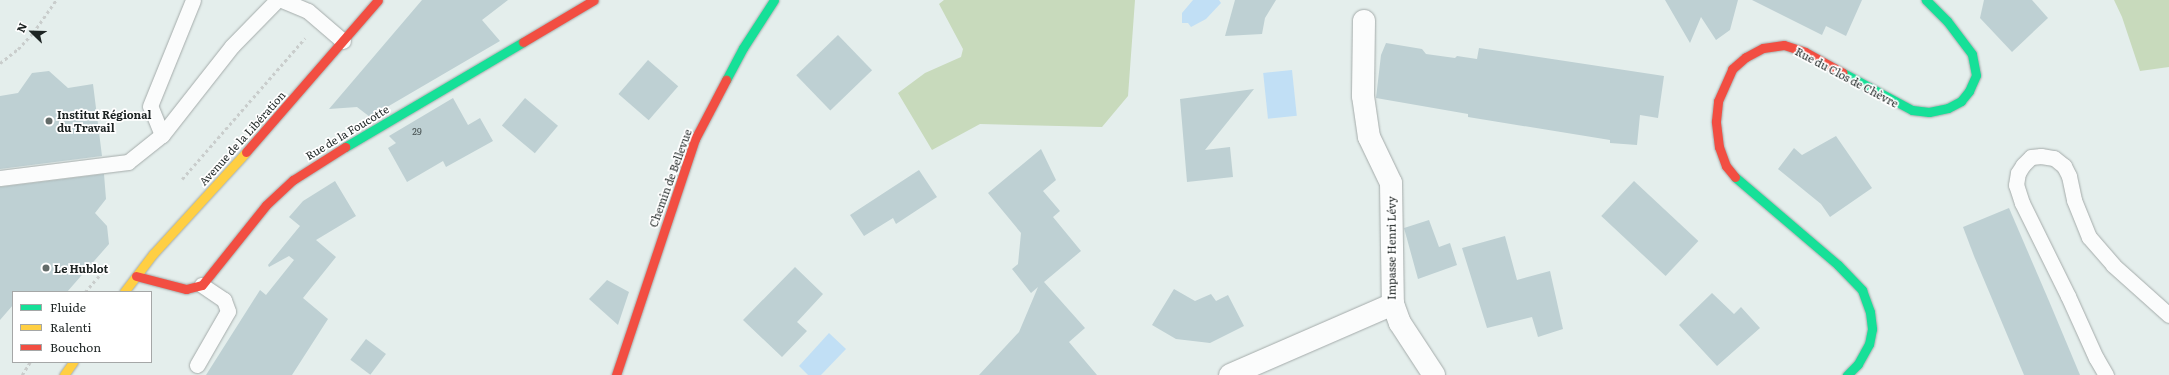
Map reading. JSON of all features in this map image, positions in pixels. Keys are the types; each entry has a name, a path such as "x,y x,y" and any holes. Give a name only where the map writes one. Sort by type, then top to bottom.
{"street":[{"name":"Avenue de la Libération","path":"125,291 173,231 215,188 378,0"},
{"name":"Rue de la Foucotte","path":"202,285 266,205 293,180 321,161 594,0"},
{"name":"Chemin de Bellevue","path":"616,375 695,139 743,48 774,0"},
{"name":"Rue du Clos de Chèvre","path":"1847,375 1858,364 1869,344 1872,329 1870,312 1862,290 1838,265 1740,183 1726,166 1719,147 1716,121 1718,101 1732,69 1746,57 1763,48 1784,45 1805,52 1898,104 1912,110 1929,112 1948,108 1961,101 1969,91 1976,75 1972,54 1947,21 1926,0"},
{"name":"Impasse Henri Lévy","path":"1230,375 1393,304 1391,183 1369,137 1363,96 1364,21"},
{"path":"136,276 186,289 202,285"},
{"path":"1393,304 1400,323 1434,375"},
{"path":"64,375 72,363"}],"lane":[{"path":"162,135 150,106 192,0"},
{"path":"0,178 128,162 162,135 232,46 277,0"},
{"path":"282,0 308,11 343,41"},
{"path":"2106,375 2096,358 2068,296 2022,203 2016,185 2018,173 2023,164 2031,157 2041,156 2054,158 2064,166 2069,176 2076,206 2089,237 2112,265 2169,315"},
{"path":"197,365 228,311 224,300 202,285"}],"path":[{"path":"0,63 18,49 33,33 56,0"},
{"path":"181,181 320,21"},
{"path":"86,291 110,264"},
{"path":"22,375 29,363"}],"green space":[{"path":"944,0 1135,0 1128,96 1102,127 980,124 932,150 898,93 925,73 961,57 963,49 939,4"},
{"path":"2114,0 2169,0 2169,67 2140,71 2122,17"}],"water":[{"path":"1193,0 1219,0 1221,3 1206,19 1191,27 1188,23 1182,23 1182,13"},
{"path":"1292,70 1297,116 1268,119 1263,73"},
{"path":"829,333 846,349 821,375 808,375 799,366"}],"building":[{"path":"422,0 508,0 482,20 500,41 370,117 357,107 329,109"},
{"path":"1235,0 1276,0 1265,18 1262,34 1225,36"},
{"path":"1665,0 1738,0 1730,30 1716,40 1701,17 1690,43"},
{"path":"1752,0 1862,0 1846,36 1826,26 1822,35"},
{"path":"1984,0 2032,0 2048,18 2012,52 1980,18"},
{"path":"838,35 872,70 830,111 796,75"},
{"path":"1386,43 1422,49 1426,54 1455,58 1457,56 1477,59 1479,48 1664,76 1658,118 1640,115 1637,145 1610,143 1610,140 1468,117 1468,114 1376,98 1381,55"},
{"path":"648,60 678,86 649,120 618,94"},
{"name":"Institut Régional du Travail","path":"49,71 68,88 93,84 102,156 0,169 0,96 18,93 32,73"},
{"path":"1254,89 1205,150 1230,147 1233,177 1187,182 1180,99"},
{"path":"453,98 468,125 480,118 493,141 446,167 443,161 407,182 388,148 396,143 389,136"},
{"path":"525,98 558,126 535,153 502,126"},
{"path":"1836,136 1872,188 1830,217 1821,204 1778,169 1794,148 1802,155"},
{"path":"1041,149 1056,180 1043,191 1060,211 1053,217 1081,251 1044,282 1085,328 1069,342 1097,375 979,375 1019,332 1038,287 1031,293 1012,269 1018,264 1021,233 988,193"},
{"path":"919,170 937,197 896,224 893,218 864,236 850,215"},
{"name":"Le Hublot","path":"104,174 106,199 95,213 107,226 109,244 68,291 12,291 12,306 0,320 0,187"},
{"path":"335,181 356,216 316,240 336,257 303,298 328,319 292,375 206,375 260,290 266,295 294,260 289,256 269,267 268,265 300,226 289,217 303,201"},
{"path":"1634,181 1698,241 1666,276 1601,216"},
{"path":"2009,208 2080,375 2024,375 1963,227"},
{"path":"1429,220 1439,247 1450,243 1457,265 1418,279 1404,228"},
{"path":"1505,236 1517,280 1550,271 1563,329 1538,337 1532,317 1487,328 1462,248"},
{"path":"795,267 823,294 797,322 807,331 782,357 743,320"},
{"path":"607,280 629,292 618,325 589,299"},
{"path":"1174,289 1195,301 1211,294 1216,301 1228,295 1244,326 1210,343 1176,339 1152,325"},
{"path":"1712,293 1734,314 1741,307 1760,328 1717,366 1679,325"},
{"path":"366,339 386,354 370,375 350,360"}],"traffic: fast":[{"path":"726,80 743,48 774,0"},
{"path":"1843,73 1912,110 1929,112 1948,108 1961,101 1969,91 1976,75 1972,54 1947,21 1926,0"},
{"path":"345,147 523,42"},
{"path":"1735,177 1838,265 1862,290 1870,312 1872,329 1869,344 1858,364 1847,375"}],"traffic: slow":[{"path":"125,291 153,254 246,152"},
{"path":"64,375 72,363"}],"traffic: jam":[{"path":"246,152 378,0"},
{"path":"523,42 594,0"},
{"path":"1735,177 1726,166 1719,147 1716,121 1718,101 1732,69 1746,57 1763,48 1784,45 1805,52 1843,73"},
{"path":"616,375 695,139 726,80"},
{"path":"136,276 186,289 202,285 266,205 293,180 345,147"}],"place":[{"name":"Institut Régional du Travail","path":"49,121"},
{"name":"Le Hublot","path":"46,268"}]}
